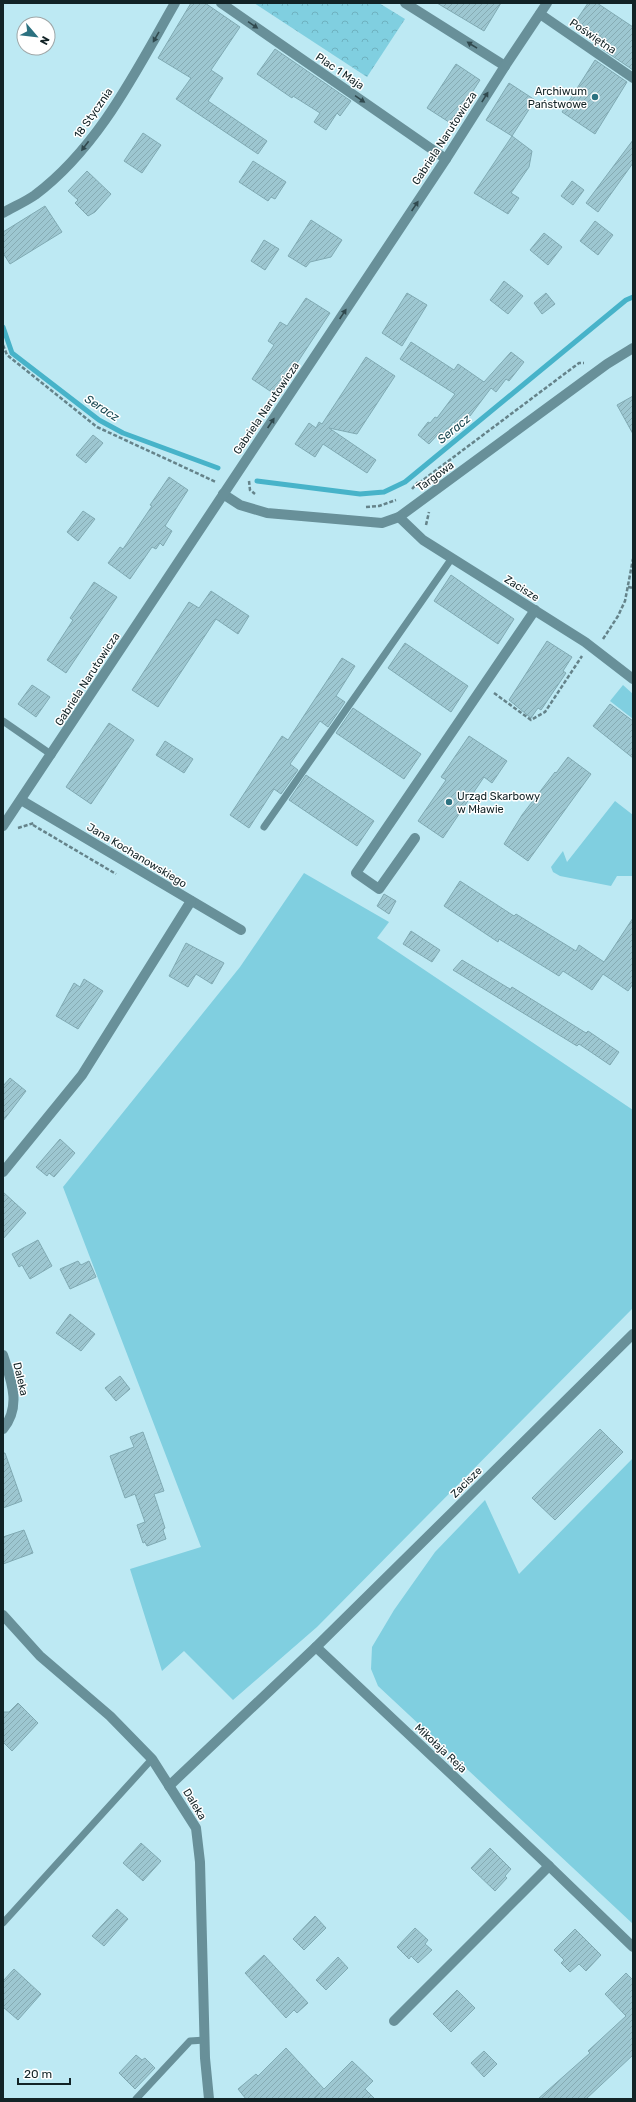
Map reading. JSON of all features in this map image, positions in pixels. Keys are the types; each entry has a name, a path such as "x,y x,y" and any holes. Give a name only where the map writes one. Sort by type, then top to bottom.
{"street":[{"name":"18 Stycznia","path":"3,213 34,195 74,160 114,108 175,3"},
{"name":"Plac 1 Maja","path":"221,3 446,159"},
{"path":"405,3 504,66"},
{"name":"Gabriela Narutowicza","path":"3,826 52,755 223,494 446,159 504,66 547,3"},
{"name":"Poświętna","path":"540,14 633,78"},
{"name":"Targowa","path":"223,494 240,505 267,513 382,523 399,518 607,364 633,348"},
{"name":"Zacisze","path":"399,518 423,540 585,642 633,679"},
{"path":"415,838 380,889 356,872 535,610"},
{"name":"Jana Kochanowskiego","path":"21,800 241,930"},
{"path":"3,1172 82,1075 191,901"},
{"name":"Zacisze","path":"169,1786 316,1647 633,1334"},
{"name":"Daleka","path":"3,1355 15,1400 8,1423 3,1429"},
{"name":"Daleka","path":"3,1615 40,1656 110,1716 152,1759 196,1828 200,1862 205,2040 209,2099"},
{"name":"Mikołaja Reja","path":"316,1647 633,1947"},
{"path":"394,2021 549,1866"}],"lane":[{"path":"264,827 452,558"},
{"path":"3,721 52,755"},
{"path":"3,1923 152,1759"},
{"path":"136,2099 190,2041 205,2040"}],"path":[{"path":"3,345 7,355 97,427 218,483"},
{"path":"411,490 418,482"},
{"path":"363,522 364,507 379,506 395,502 400,498"},
{"path":"607,643 602,639 618,616 625,601 633,559"},
{"path":"628,587 633,588"},
{"path":"496,686 492,692 531,720 545,712 583,655 577,651"}],"green space":[{"path":"254,3 379,3 405,19 367,77"},
{"path":"623,685 633,694 633,719 610,701"},
{"path":"615,801 633,815 633,876 617,876 611,886 560,876 553,872 551,867 563,851 567,862"},
{"path":"304,873 389,922 377,938 633,1110 633,1308 317,1627 233,1700 184,1651 162,1671 130,1569 201,1547 63,1187 240,967"},
{"path":"633,1458 633,1924 378,1686 371,1669 372,1647 394,1610 435,1552 485,1500 519,1574"}],"building":[{"path":"191,3 205,3 240,27 211,70 223,78 208,101 267,141 258,154 176,99 191,78 158,58"},
{"path":"437,3 501,3 484,31"},
{"path":"588,3 597,3 633,27 633,70 602,49 607,41 576,21"},
{"path":"275,49 351,101 340,116 337,113 326,130 314,122 320,113 293,96 292,98 257,74"},
{"name":"Archiwum Państwowe","path":"595,60 627,82 595,134 562,112"},
{"path":"456,64 480,80 452,124 427,108"},
{"path":"509,83 535,100 512,136 486,120"},
{"path":"143,133 161,145 142,173 124,161"},
{"path":"512,136 532,151 529,167 511,193 519,198 508,214 474,193"},
{"path":"633,140 633,163 598,212 586,203"},
{"path":"253,161 286,182 275,199 271,197 268,201 239,182"},
{"path":"87,171 111,194 95,212 88,216 75,203 78,200 68,191"},
{"path":"572,181 584,190 573,205 561,196"},
{"path":"45,206 62,232 10,264 3,253 3,232"},
{"path":"311,220 342,240 331,257 310,262 306,267 288,256"},
{"path":"595,221 613,235 598,255 580,241"},
{"path":"544,233 562,247 548,265 530,250"},
{"path":"264,240 279,249 265,270 251,261"},
{"path":"504,281 523,296 508,314 490,300"},
{"path":"407,293 427,305 402,346 382,333"},
{"path":"546,293 555,304 542,314 534,303"},
{"path":"306,298 330,313 276,395 252,379 274,345 268,341 280,322 287,326"},
{"path":"411,342 454,370 458,364 484,382 511,352 524,362 509,381 506,379 496,392 491,388 470,416 467,414 463,420 461,418 456,424 453,422 449,429 447,428 443,434 440,432 429,444 418,435 428,422 430,423 435,417 437,418 455,394 400,359"},
{"path":"366,357 395,376 357,434 329,428 376,460 367,473 323,444 315,457 295,444 309,423 316,428 319,422 322,424"},
{"path":"633,396 633,434 617,405"},
{"path":"93,435 103,443 86,463 76,455"},
{"path":"169,477 188,490 165,526 172,531 163,546 160,543 156,549 152,547 130,579 108,563 120,547 123,549 152,506 150,505"},
{"path":"83,511 95,519 78,541 67,532"},
{"path":"451,575 514,619 498,644 434,601"},
{"path":"94,582 117,597 66,673 47,660 73,620 70,618"},
{"path":"211,591 249,616 238,634 216,619 158,707 132,690 189,602 199,608"},
{"path":"547,641 572,657 563,671 566,673 541,710 538,708 531,718 509,700"},
{"path":"405,643 468,686 451,712 388,668"},
{"path":"342,658 355,666 336,696 345,702 328,727 320,721 290,764 298,770 281,794 274,789 249,828 230,815 282,736 288,740"},
{"path":"32,685 50,697 36,717 18,704"},
{"path":"610,704 633,721 633,758 593,726"},
{"path":"353,708 421,754 404,779 336,733"},
{"path":"109,723 134,740 91,804 66,787"},
{"name":"Urząd Skarbowy w Mławie","path":"469,736 507,761 492,783 484,777 443,838 418,821 446,780 441,777"},
{"path":"165,741 193,759 184,773 156,755"},
{"path":"568,757 591,774 528,861 504,844 522,815"},
{"path":"306,775 374,821 357,846 289,800"},
{"path":"460,881 514,916 516,914 576,951 579,945 604,962 633,918 633,984 628,991 603,974 592,990 563,971 559,976 499,939 498,942 444,906"},
{"path":"384,894 396,901 389,914 377,906"},
{"path":"411,931 440,950 432,962 403,944"},
{"path":"186,943 224,963 212,984 196,974 188,987 169,976"},
{"path":"462,960 510,989 509,991 512,987 586,1033 588,1031 619,1052 610,1065 579,1044 577,1046 453,970"},
{"path":"84,979 103,991 78,1029 56,1016 74,983 80,987"},
{"path":"10,1078 26,1091 3,1121 3,1086"},
{"path":"60,1139 75,1153 54,1177 49,1173 47,1176 36,1167"},
{"path":"3,1192 26,1213 3,1239"},
{"path":"38,1240 52,1266 30,1279 22,1265 19,1267 12,1254"},
{"path":"78,1261 81,1265 89,1261 96,1277 70,1289 60,1269"},
{"path":"70,1314 95,1334 81,1351 56,1333"},
{"path":"120,1376 130,1389 116,1401 105,1388"},
{"path":"600,1429 623,1452 555,1520 532,1498"},
{"path":"143,1432 164,1491 154,1494 165,1528 163,1530 166,1539 147,1546 145,1542 143,1543 137,1525 145,1522 135,1494 125,1498 110,1456 134,1447 130,1437"},
{"path":"3,1453 5,1453 22,1501 3,1508"},
{"path":"24,1530 33,1553 3,1564 3,1537"},
{"path":"18,1703 38,1723 12,1751 3,1742 3,1712 9,1712"},
{"path":"141,1843 161,1861 143,1881 123,1863"},
{"path":"490,1848 511,1869 505,1876 507,1878 495,1891 471,1868"},
{"path":"117,1909 128,1919 104,1946 92,1936"},
{"path":"315,1916 326,1928 304,1950 293,1939"},
{"path":"415,1928 428,1940 425,1944 432,1950 418,1963 411,1956 409,1959 397,1947"},
{"path":"575,1929 601,1955 586,1971 579,1964 570,1972 561,1963 564,1960 554,1950"},
{"path":"264,1955 308,2003 297,2013 294,2010 286,2018 245,1973"},
{"path":"338,1957 348,1968 326,1990 316,1980"},
{"path":"14,1969 41,1994 18,2020 3,2007 3,1981"},
{"path":"626,1973 633,1980 633,2055 586,2099 538,2099 590,2053 588,2051 626,2016 605,1994"},
{"path":"457,1990 475,2008 451,2032 433,2014"},
{"path":"286,2048 324,2089 352,2061 373,2081 365,2089 375,2099 246,2099 238,2089 256,2074 258,2076"},
{"path":"484,2051 497,2064 484,2077 471,2063"},
{"path":"136,2055 142,2060 145,2058 155,2068 135,2089 119,2073"}],"waterway":[{"name":"Seracz","path":"257,481 360,494 384,492 405,482 626,300 633,297"},
{"name":"Seracz","path":"3,327 12,353 99,420 123,433 218,468"}],"place":[{"name":"Archiwum Państwowe","path":"595,97"},
{"name":"Urząd Skarbowy w Mławie","path":"449,802"}]}
